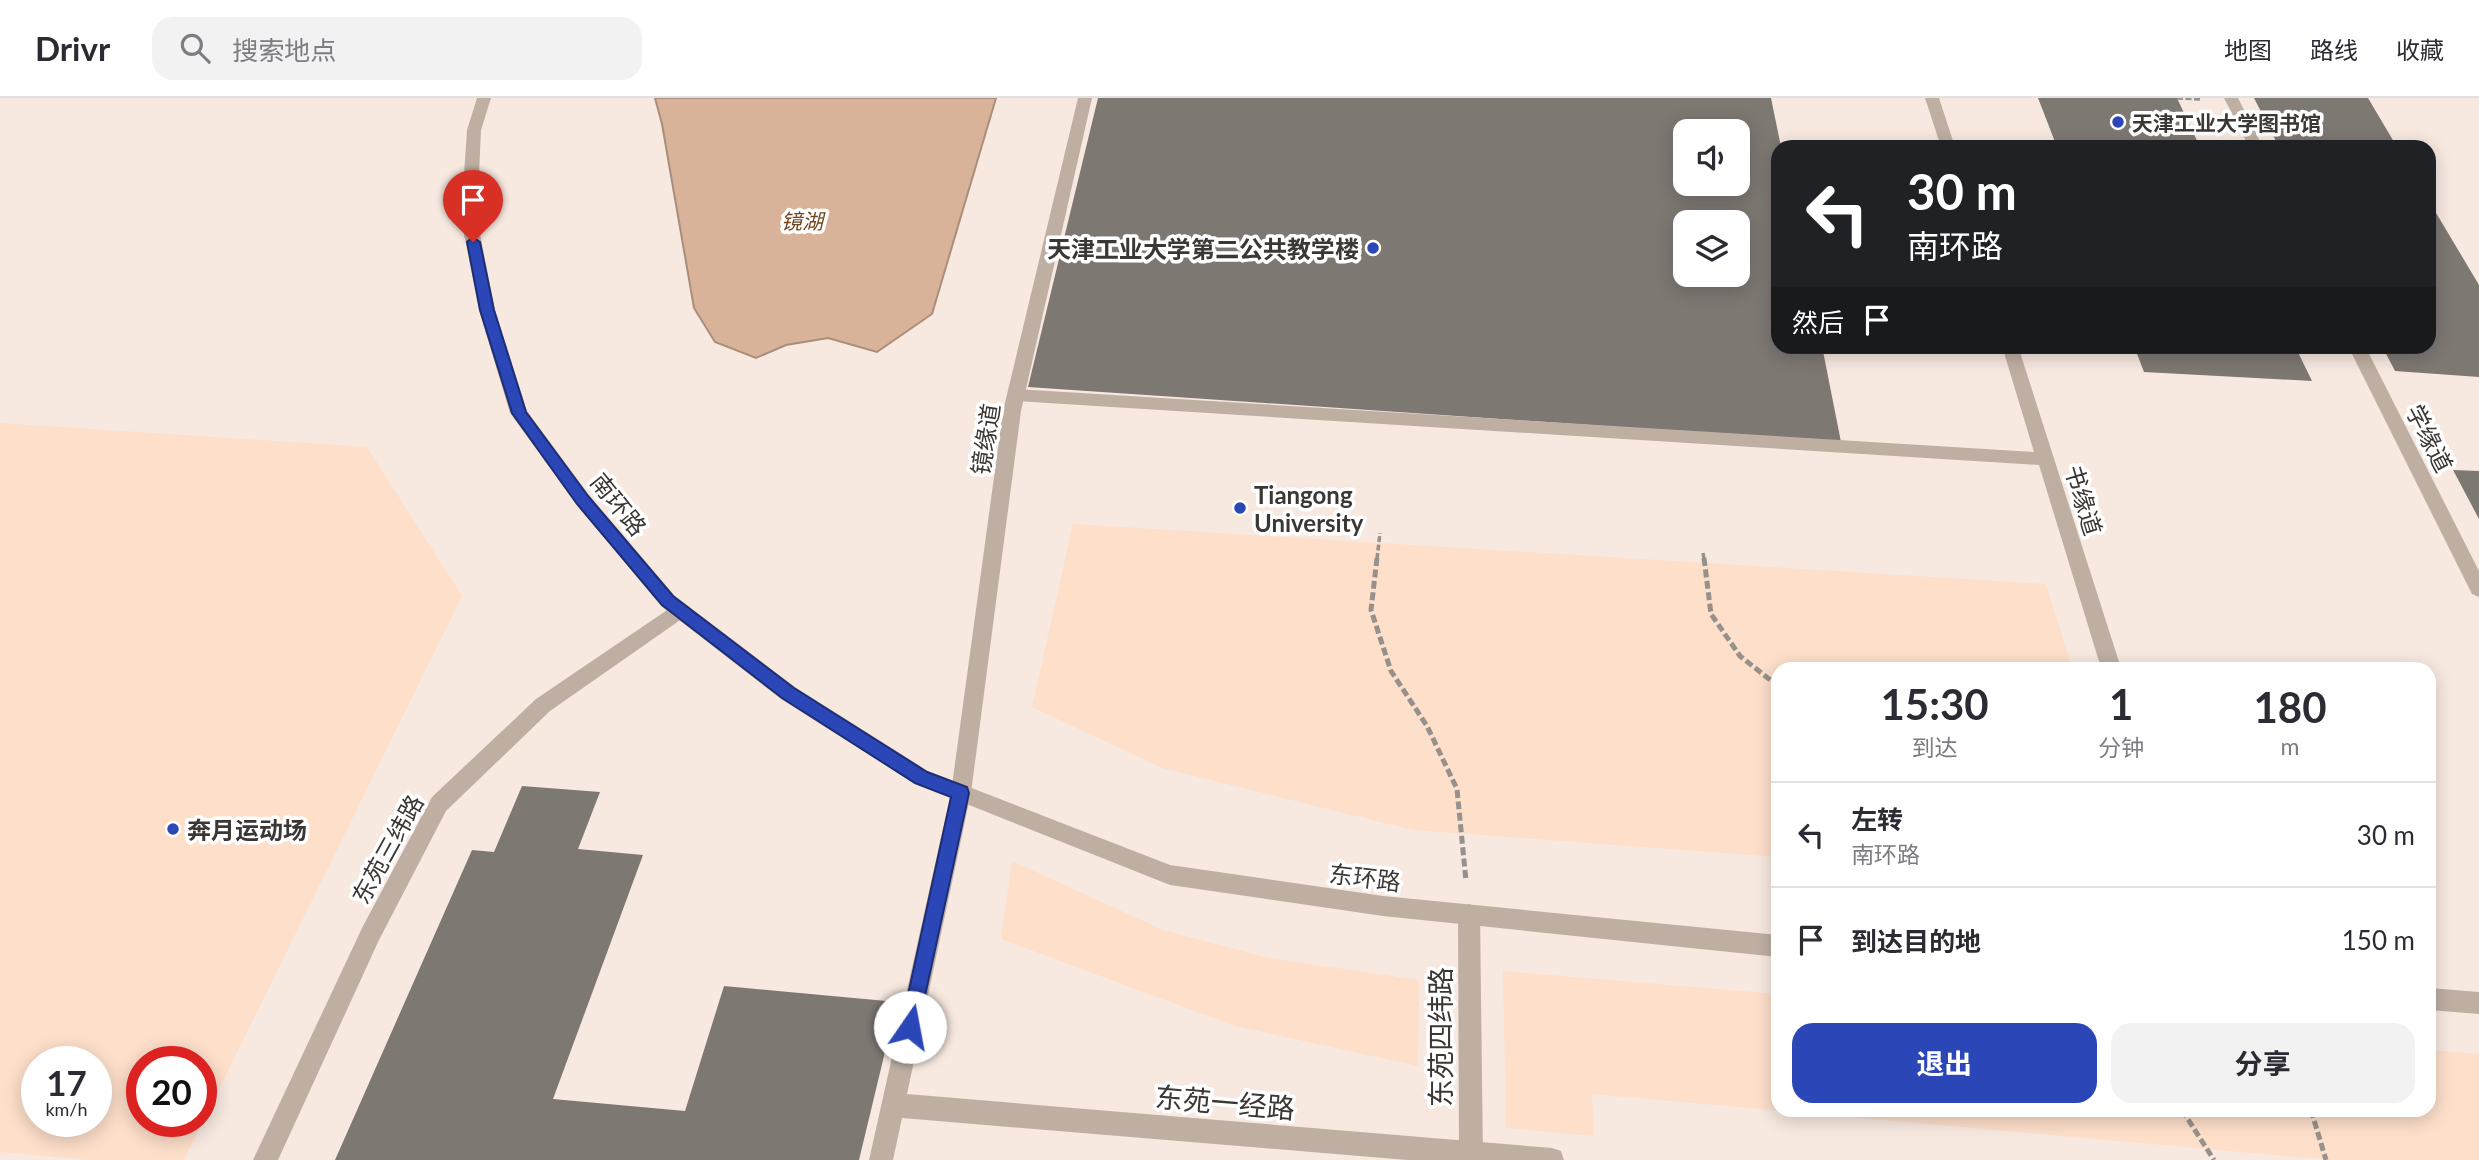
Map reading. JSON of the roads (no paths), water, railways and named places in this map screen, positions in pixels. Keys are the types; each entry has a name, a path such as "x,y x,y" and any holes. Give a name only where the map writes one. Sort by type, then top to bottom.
{"street":[{"name":"南环路","path":"484,98 474,130 469,219 487,310 519,413 583,500 668,601 788,693 921,777 961,793"},
{"name":"镜缘道","path":"881,1160 961,793 1016,395 1085,98"},
{"path":"1932,98 1946,140"},
{"path":"2231,98 2252,140"},
{"name":"书缘道","path":"2012,354 2109,662"},
{"name":"学缘道","path":"2360,354 2479,589"},
{"path":"1016,395 2045,459"},
{"name":"东苑三纬路","path":"265,1160 371,933 439,804 543,705 679,610"},
{"name":"东环路","path":"961,793 1170,875 1350,902 1771,945"},
{"name":"东苑四纬路","path":"1469,914 1471,1156"},
{"path":"2436,1000 2479,1003"},
{"name":"东苑一经路","path":"894,1105 1471,1156 1552,1160"}],"water":[{"name":"镜湖","path":"655,98 996,98 932,314 877,352 828,338 786,345 756,358 715,342 694,308 662,124"}],"place":[{"name":"天津工业大学图书馆","path":"2118,122"},
{"name":"天津工业大学第二公共教学楼","path":"1373,248"},
{"name":"Tiangong University","path":"1240,508"},
{"name":"奔月运动场","path":"173,829"}]}
